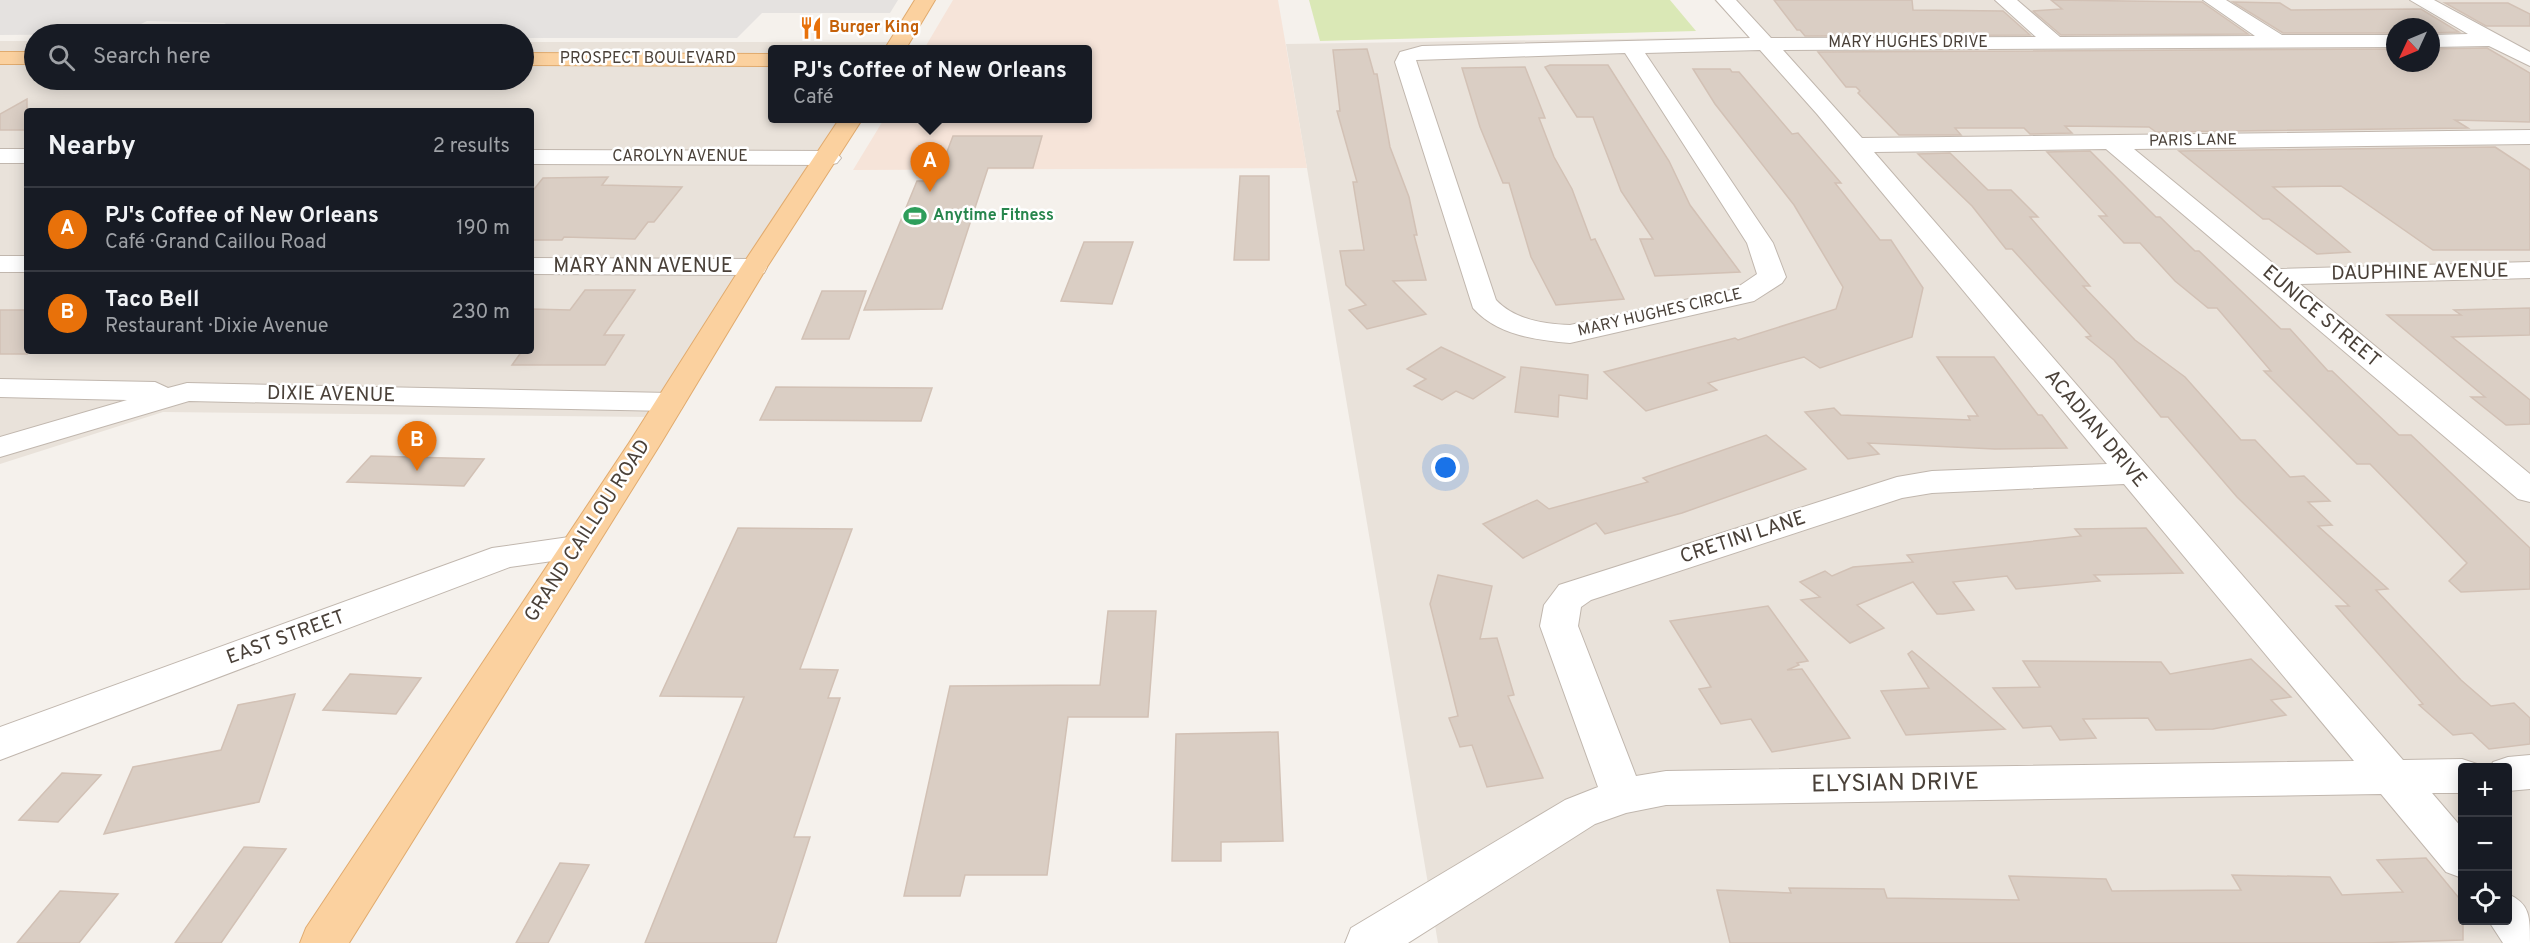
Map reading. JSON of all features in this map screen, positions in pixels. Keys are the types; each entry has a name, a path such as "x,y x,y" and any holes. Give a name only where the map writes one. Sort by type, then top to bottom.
{"main road":[{"path":"897,45 925,0"},
{"path":"0,49 24,49"},
{"name":"PROSPECT BOULEVARD","path":"534,50 768,50"},
{"path":"0,58 24,58"},
{"name":"PROSPECT BOULEVARD","path":"534,59 768,60"},
{"name":"GRAND CAILLOU ROAD","path":"323,943 754,267 829,158 849,123"}],"street":[{"name":"ACADIAN DRIVE","path":"1726,0 1855,146 2132,473 2396,778 2458,854"},
{"path":"2005,0 2055,43"},
{"path":"2213,0 2277,42"},
{"path":"2420,0 2530,60"},
{"path":"2440,41 2530,40"},
{"name":"MARY HUGHES DRIVE","path":"1422,52 1767,44 2386,41"},
{"name":"MARY HUGHES CIRCLE","path":"1422,52 1407,56 1405,62 1483,302 1491,311 1510,322 1541,332 1570,334 1743,295 1772,277 1760,243 1631,47"},
{"name":"PARIS LANE","path":"1855,146 2530,137"},
{"name":"EUNICE STREET","path":"2112,142 2273,277 2518,470 2530,491"},
{"path":"0,156 24,156"},
{"name":"CAROLYN AVENUE","path":"534,157 829,158"},
{"path":"0,264 24,264"},
{"name":"MARY ANN AVENUE","path":"534,266 754,267"},
{"name":"DAUPHINE AVENUE","path":"2273,277 2530,270"},
{"path":"0,388 187,392"},
{"name":"DIXIE AVENUE","path":"0,447 187,392 670,402"},
{"name":"CRETINI LANE","path":"1622,796 1559,627 1561,603 1566,597 1578,591 1897,488 1932,482 2132,473"},
{"name":"EAST STREET","path":"0,744 505,556 576,548"},
{"path":"2512,774 2530,772"},
{"name":"ELYSIAN DRIVE","path":"1368,943 1580,812 1622,796 1666,788 2458,776"},
{"path":"2512,919 2530,942"}],"shaded area":[{"path":"0,0 898,0 890,13 762,13 737,38 534,38 534,24 224,24 226,23 147,21 141,24 24,24 24,35 0,35"},
{"path":"953,0 1278,0 1307,168 853,170 882,123 1092,123 1092,45 926,45"},
{"path":"1714,0 2530,0 2530,943 1438,943 1286,44 1749,37"},
{"path":"0,41 24,41 24,90 534,90 534,42 895,42 893,45 768,45 768,123 842,123 650,417 163,412 0,464"}],"green space":[{"path":"1309,0 1670,0 1696,31 1320,41"}],"building":[{"path":"1774,0 1912,0 1913,10 2003,11 2030,35 1805,36 1797,30"},
{"path":"2051,0 2202,2 2248,34 2061,35 2033,11 2062,9"},
{"path":"2233,2 2280,3 2291,10 2421,9 2436,18 2386,18 2386,33 2283,33"},
{"path":"2445,3 2508,3 2530,14 2530,26 2486,26"},
{"path":"2440,20 2459,32 2440,33"},
{"path":"2487,48 2530,73 2530,122 2455,120 2468,128 2156,132 2149,127 2065,126 2072,133 2030,134 2024,128 1955,128 1961,135 1899,135 1858,93 1860,91 1856,87 1846,87 1818,52 2386,49 2386,72 2440,72 2440,49"},
{"path":"1367,49 1374,74 1377,74 1390,147 1409,197 1417,235 1414,235 1426,280 1393,281 1426,314 1367,329 1349,310 1366,305 1346,285 1340,251 1364,250 1353,182 1357,182 1337,111 1340,111 1333,50"},
{"path":"1550,65 1608,65 1669,161 1690,205 1740,272 1655,276 1640,239 1653,239 1621,191 1593,117 1577,117 1545,67"},
{"path":"1525,67 1545,118 1539,118 1554,157 1572,189 1591,240 1595,239 1624,299 1556,305 1531,257 1509,183 1503,183 1480,127 1462,68"},
{"path":"1693,69 1730,69 1732,72 1739,72 1792,134 1798,133 1841,183 1835,183 1880,240 1891,240 1923,288 1912,337 1820,368 1804,357 1708,383 1717,390 1646,411 1604,372 1735,338 1738,340 1836,309 1843,287 1794,205 1715,104"},
{"path":"27,99 27,108 24,108 24,130 0,130 0,114"},
{"path":"953,136 1042,136 1033,168 988,168 942,309 864,310 917,181 936,181"},
{"path":"2495,147 2530,170 2530,250 2433,250 2341,186 2273,187 2350,252 2317,254 2269,219 2263,219 2179,151"},
{"path":"2090,151 2156,217 2160,217 2195,251 2199,251 2281,329 2290,329 2328,371 2332,371 2399,435 2411,435 2530,548 2530,589 2461,592 2449,581 2467,563 2370,464 2357,464 2264,371 2271,371 2217,308 2208,308 2175,281 2140,243 2124,243 2099,216 2107,216 2047,152"},
{"path":"1950,153 1988,190 2011,190 2038,217 2030,217 2090,286 2083,286 2135,340 2185,377 2241,440 2255,440 2290,477 2304,476 2330,501 2308,502 2332,525 2318,526 2388,589 2376,590 2461,680 2491,706 2514,703 2530,718 2530,744 2489,749 2472,733 2453,735 2419,705 2423,704 2336,606 2349,606 2237,497 2168,417 2161,417 2114,360 2086,337 2091,336 2012,249 2006,249 1972,206 1918,154"},
{"path":"1240,176 1269,176 1269,260 1234,260"},
{"path":"608,177 602,185 682,187 654,222 648,222 635,239 564,237 562,240 534,240 534,189 543,178"},
{"path":"1084,242 1133,242 1112,304 1061,301"},
{"path":"585,290 635,290 604,335 624,335 605,365 512,365 520,354 534,354 534,309 570,310"},
{"path":"822,291 866,291 849,339 802,339"},
{"path":"2530,308 2530,335 2452,337 2530,400 2530,424 2506,425 2471,397 2485,397 2387,315 2461,315 2454,310"},
{"path":"0,310 24,310 24,354 0,354"},
{"path":"1441,347 1505,377 1473,399 1456,391 1442,400 1414,386 1426,379 1407,369"},
{"path":"1937,357 1994,357 2038,415 2042,415 2067,448 1995,449 1868,443 1879,454 1848,459 1805,412 1834,408 1841,415 1970,420 1968,416 1978,416"},
{"path":"1521,367 1588,375 1587,399 1559,395 1558,417 1515,412"},
{"path":"776,387 932,388 921,421 760,420"},
{"path":"1766,435 1806,469 1682,513 1605,534 1596,523 1523,558 1483,524 1537,500 1549,509 1648,482 1643,478"},
{"path":"371,456 484,459 464,486 347,482"},
{"path":"738,528 852,529 800,669 838,670 828,698 840,698 794,837 810,837 776,943 645,943 744,697 660,696"},
{"path":"2146,528 2183,573 2094,575 2100,581 2016,589 2007,576 1953,582 1974,610 1943,614 1937,614 1913,582 1857,605 1884,628 1850,643 1801,600 1820,597 1800,582 1825,571 1832,576 1853,567 1913,562 1907,555 2081,536 2075,529"},
{"path":"1438,575 1492,586 1480,639 1497,638 1514,695 1508,696 1543,778 1487,787 1472,745 1460,747 1449,718 1458,716 1430,604"},
{"path":"1768,606 1808,661 1797,663 1799,665 1787,670 1802,669 1850,738 1772,752 1751,719 1721,724 1699,689 1711,687 1670,621"},
{"path":"1108,611 1156,611 1148,717 1068,717 1047,875 965,875 960,896 904,896 950,686 1100,685"},
{"path":"1912,651 2005,729 1906,735 1881,691 1929,688 1908,654"},
{"path":"2251,659 2291,697 2271,700 2286,715 2213,729 2156,730 2148,718 2083,719 2096,738 2060,740 2051,726 2023,728 1993,688 2040,687 2023,661 2161,662 2170,674"},
{"path":"350,674 421,678 396,714 323,710"},
{"path":"295,694 259,802 104,834 133,767 221,750 238,705"},
{"path":"1278,732 1283,841 1221,842 1221,861 1172,861 1176,734"},
{"path":"62,773 101,775 58,822 19,820"},
{"path":"244,847 286,849 221,943 175,943"},
{"path":"2426,858 2458,897 2458,925 2463,925 2463,940 2367,943 1730,943 1717,890 1791,893 1789,888 1884,889 1887,898 2019,900 2009,876 2106,879 2112,891 2241,890 2232,875 2330,877 2342,895 2403,892 2377,860"},
{"path":"560,863 589,865 548,943 516,943"},
{"path":"60,891 118,894 79,943 17,943"}],"place":[{"name":"Burger King","path":"811,28"},
{"name":"PJ's Coffee of New Orleans","path":"930,192"},
{"name":"Anytime Fitness","path":"915,216"},
{"name":"Taco Bell","path":"417,471"}]}
